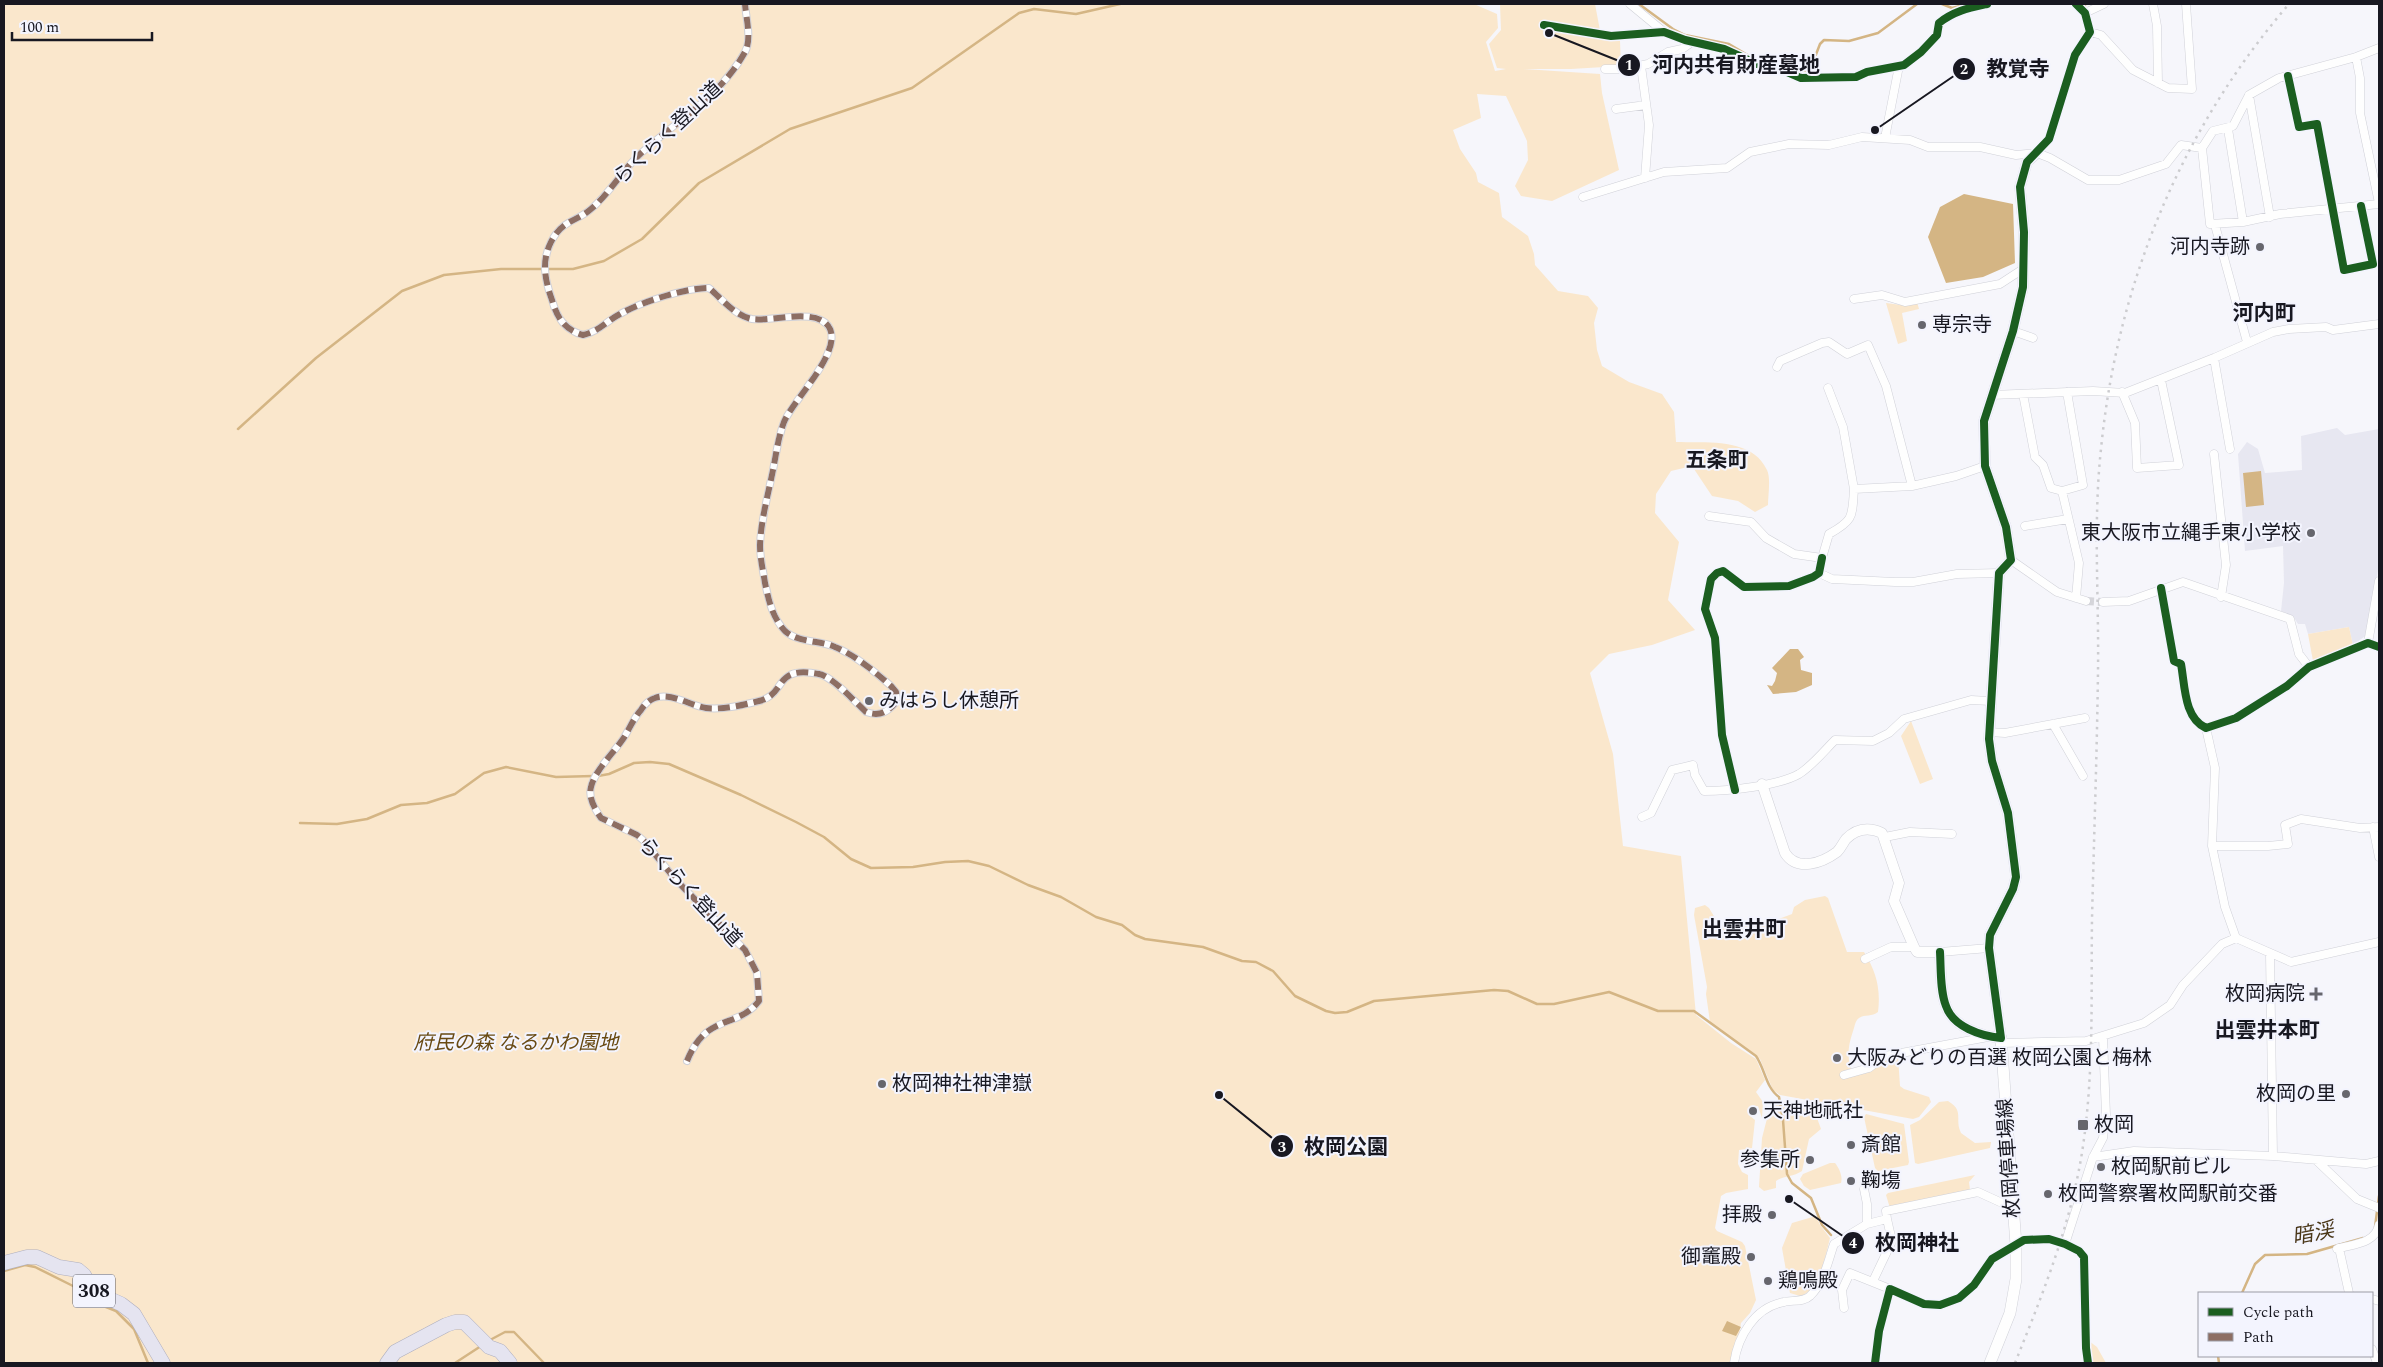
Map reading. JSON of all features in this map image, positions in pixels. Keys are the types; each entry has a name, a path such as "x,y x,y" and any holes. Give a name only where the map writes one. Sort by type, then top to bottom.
{"highway":[{"name":"308","path":"4,1263 27,1257 37,1257 59,1267 78,1270 94,1292 121,1304 134,1314 163,1363"},
{"path":"387,1363 395,1352 446,1325 456,1322 464,1322 487,1345 500,1351 510,1363"}],"main road":[{"name":"枚岡停車場線","path":"1990,1363 2010,1313 2016,1279 2016,1245 2001,1041"}],"street":[{"name":"らくらく登山道","path":"687,1061 693,1046 702,1035 721,1022 754,1007 759,1001 758,973 745,950 676,880 644,841 637,835 601,818 591,798 591,786 597,775 639,712 654,698 667,697 696,707 722,708 767,699 774,694 783,678 799,673 828,677 866,712 873,714 882,714 890,710 897,701 896,692 883,679 835,647 794,637 787,632 769,605 760,545 765,510 785,422 829,349 832,337 830,329 818,318 807,316 751,319 736,312 709,288 699,288 620,314 601,329 583,335 567,328 555,311 544,268 551,242 559,230 570,220 586,214 593,208 640,155 710,98 746,51 748,43 745,4"},
{"path":"1630,4 1664,32 1692,42 1724,50 1745,60 1771,65 1801,78 1856,77 1868,72 1904,65 1921,52 1937,34 1939,23 1948,15 1958,10 1987,4"},
{"path":"2076,4 2085,13 2090,32 2075,55 2049,139 2027,162 2020,187 2020,204 2024,232 2023,287 2013,331 1984,421 1985,466 2006,527 2011,560 2058,592 2086,601"},
{"path":"2085,13 2104,4"},
{"path":"2153,4 2157,26 2158,83"},
{"path":"2090,32 2101,35 2133,70 2168,88 2192,89 2186,4"},
{"path":"1544,25 1611,36 1645,35 1664,32"},
{"path":"1604,70 1625,69 1648,64 1668,52 1682,49 1692,42"},
{"path":"2356,57 2360,78 2360,113 2379,203 2243,222 2210,224 2202,148 2213,130 2228,129 2233,126 2249,95 2279,78 2356,57 2379,48"},
{"path":"1641,66 1649,125 1645,178"},
{"path":"1884,138 1899,66"},
{"path":"2288,76 2299,127 2317,124 2344,270 2372,264 2361,206"},
{"path":"2249,95 2270,217"},
{"path":"1616,109 1646,105"},
{"path":"2228,129 2243,222"},
{"path":"1583,197 1664,172 1727,168 1750,152 1789,144 1829,145 1862,137 1910,140 1928,147 1980,147 2016,155 2037,153 2050,158 2088,180 2119,180 2166,164 2181,145 2202,148"},
{"path":"2215,225 2247,342"},
{"path":"1854,298 1882,295 1905,302 2000,284 2023,269"},
{"path":"1992,395 2122,392 2161,380 2273,332 2326,327 2334,330 2379,324"},
{"path":"2013,331 2033,338"},
{"path":"1777,367 1780,361 1822,343 1830,342 1847,354 1868,346 1886,386 1912,486"},
{"path":"2214,358 2230,449"},
{"path":"2122,392 2135,423 2137,468 2179,465 2161,380"},
{"path":"1736,790 1722,735 1715,638 1705,609 1711,580 1717,573 1723,571 1744,587 1789,586 1813,577 1820,572 1828,534 1846,525 1852,516 1854,489 1843,427 1828,388"},
{"path":"2023,394 2035,457 2043,465 2051,488 2062,491 2083,485 2067,392"},
{"path":"2214,454 2226,565 2221,597"},
{"path":"1854,489 1912,486 1956,476 1985,466"},
{"path":"2062,491 2079,563 2076,598"},
{"path":"1709,516 1751,522 1766,538 1794,554 1822,558"},
{"path":"2024,526 2068,520"},
{"path":"2001,1041 1989,948 1990,934 2013,889 2016,877 2009,818 1992,761 1989,732 1999,574 2011,560"},
{"path":"1820,572 1832,578 1895,582 1913,582 1957,574 1999,574"},
{"path":"2368,643 2379,581"},
{"path":"2103,602 2128,601 2161,588 2183,582 2221,597 2290,619 2299,654 2309,667"},
{"path":"2161,588 2174,661 2181,664 2191,716 2198,725 2206,728 2243,714 2287,686 2309,667 2368,643 2379,648"},
{"path":"1642,817 1651,813 1672,770 1693,765 1695,776 1704,791 1736,790 1798,774 1836,740 1873,741 1889,733 1904,718 1971,700 1990,701"},
{"path":"1989,732 2005,733 2085,718"},
{"path":"2053,724 2083,776"},
{"path":"2206,728 2215,768 2212,846 2223,898 2236,938 2291,962 2379,942"},
{"path":"1762,784 1785,853 1790,860 1797,864 1806,865 1826,859 1841,848 1846,840 1862,830 1872,828 1882,832 1899,883 1894,901 1917,952 1989,948"},
{"path":"2212,846 2288,844 2284,825 2301,820 2360,828 2376,827 2379,857"},
{"path":"1885,838 1910,832 1952,834"},
{"path":"1940,952 1946,1007 1954,1019 1965,1027 2001,1041 2086,1041 2144,1023 2170,1005 2183,985 2222,944 2236,938"},
{"path":"1865,959 1891,947 1914,947"},
{"path":"2270,954 2273,1156"},
{"path":"1844,1075 1869,1068 1886,1056 1988,1037"},
{"path":"2065,1244 2093,1157 2103,1138 2106,1115 2103,1037"},
{"path":"2093,1157 2134,1151 2273,1156 2366,1164 2379,1161"},
{"path":"2317,1161 2357,1199 2375,1206"},
{"path":"1864,1189 1867,1204 1867,1224"},
{"path":"1873,1282 1892,1241 1886,1211 1978,1192 2013,1208"},
{"path":"1734,1363 1736,1351 1744,1332 1759,1313 1772,1305 1805,1300 1822,1279 1834,1244 1867,1224 1887,1219"},
{"path":"2349,1292 2338,1248 2368,1241 2379,1230"},
{"path":"1844,1308 1842,1290 1850,1273 1924,1304 1940,1304 1959,1298 1974,1285 1992,1258 2024,1240 2049,1240 2065,1244 2079,1251 2084,1258 2088,1363"},
{"path":"1875,1363 1879,1331 1890,1289"}],"shaded area":[{"path":"1964,194 2013,204 2015,263 1983,277 1946,283 1928,237 1940,207"},
{"name":"東大阪市立縄手東小学校","path":"2337,428 2345,435 2379,429 2379,563 2368,634 2353,645 2349,627 2308,634 2305,624 2298,624 2293,616 2281,611 2284,583 2283,546 2245,551 2238,454 2247,442 2258,449 2265,473 2302,470 2301,436"},
{"path":"2261,471 2264,505 2246,507 2243,473"},
{"path":"1790,649 1798,649 1804,657 1800,660 1801,670 1812,673 1812,685 1796,692 1773,694 1767,685 1772,686 1775,681 1777,673 1772,668"},
{"path":"1727,1321 1741,1327 1736,1336 1722,1331"}],"green space":[{"name":"府民の森 なるかわ園地","path":"4,4 1474,4 1497,14 1498,28 1486,42 1495,71 1506,69 1497,68 1489,44 1501,30 1500,4 1595,4 1601,36 1620,41 1621,66 1524,69 1600,74 1602,93 1619,170 1552,201 1521,196 1515,186 1528,160 1527,141 1506,96 1477,94 1481,118 1453,130 1460,149 1476,173 1478,182 1499,193 1502,217 1528,236 1534,254 1535,265 1558,291 1588,296 1598,308 1594,323 1597,350 1602,366 1629,382 1662,394 1674,412 1676,442 1727,444 1740,447 1760,459 1768,473 1768,505 1755,512 1738,501 1712,496 1692,466 1671,471 1656,494 1655,513 1679,542 1668,600 1695,630 1652,645 1609,654 1590,673 1613,754 1623,846 1681,856 1696,1015 1731,1043 1756,1059 1765,1080 1756,1092 1763,1102 1762,1118 1758,1106 1749,1108 1750,1116 1755,1120 1752,1148 1739,1150 1738,1164 1742,1172 1748,1175 1748,1189 1726,1193 1721,1196 1715,1228 1717,1231 1742,1242 1745,1246 1756,1300 1750,1313 1741,1323 1734,1363 4,1363"},
{"path":"1917,302 1919,309 1902,313 1907,341 1898,344 1886,303 1901,305"},
{"path":"2349,627 2353,645 2313,661 2308,634"},
{"path":"1911,721 1933,779 1920,784 1901,736"},
{"path":"1825,896 1828,898 1847,952 1864,952 1872,966 1878,988 1878,1012 1858,1019 1852,1034 1849,1057 1853,1075 1887,1058 1898,1057 1900,1086 1929,1097 1931,1102 1919,1117 1913,1119 1780,1095 1773,1090 1760,1059 1710,1022 1706,994 1707,987 1694,915 1695,908 1705,905 1718,923 1727,926 1755,920 1765,924 1792,914 1794,907 1805,900"},
{"path":"1775,1100 1813,1107 1821,1129 1809,1139 1802,1171 1779,1179 1776,1181 1776,1188 1764,1191 1759,1187 1762,1138 1771,1103"},
{"path":"1948,1101 1958,1112 1958,1124 1961,1133 1975,1143 1991,1142 1990,1148 1918,1164 1915,1163 1910,1125 1920,1120 1939,1102"},
{"path":"1866,1114 1904,1124 1908,1165 1878,1171 1875,1168 1864,1117"},
{"path":"1830,1163 1835,1163 1838,1167 1841,1183 1810,1190 1804,1186 1800,1179 1803,1174"},
{"path":"1975,1175 1969,1182 1970,1190 1890,1208 1886,1195 1888,1193"},
{"path":"1816,1216 1830,1238 1817,1280 1807,1293 1800,1296 1790,1293 1782,1248 1792,1223"},
{"path":"2089,1341 2097,1347 2106,1363 2091,1363"}],"waterway":[{"path":"238,429 316,358 402,291 444,275 501,269 573,269 604,261 642,239 699,183 790,129 912,88 1019,13 1034,9 1076,14 1120,4"},
{"path":"1639,4 1673,29 1685,35 1729,44 1756,60 1773,61 1782,66"},
{"path":"1789,69 1810,70 1820,44 1824,40 1849,41 1878,33 1917,4"},
{"path":"1942,4 1952,8 1968,4"},
{"path":"598,776 609,774 634,763 669,764 741,795 796,822 824,837 851,859 871,868 913,867 945,862 968,861 989,866 1028,885 1061,897 1096,917 1122,925 1135,935 1145,939 1203,947 1242,961 1256,962 1273,971 1295,996 1326,1011 1335,1013 1347,1012 1374,1001 1494,990 1508,991 1537,1004 1554,1004 1609,992 1658,1011 1694,1011 1756,1056 1768,1084 1779,1097 1783,1120 1787,1174 1792,1183 1811,1198 1822,1225 1831,1235"},
{"path":"300,823 337,824 367,819 401,805 427,803 455,794 484,773 506,767 556,777 593,776"},
{"name":"暗渓","path":"2375,1227 2379,1196"},
{"name":"暗渓","path":"2242,1292 2255,1264 2265,1255 2307,1254 2363,1238"},
{"path":"4,1271 25,1265 35,1267 75,1287 96,1303 116,1311 134,1329 148,1363"},
{"name":"暗渓","path":"490,1340 505,1332 514,1332 544,1363"},
{"name":"暗渓","path":"455,1363 481,1346"},
{"name":"暗渓","path":"2218,1357 2219,1363"}],"tunnel":[{"path":"2086,601 2103,602"}],"railway":[{"path":"2015,1363 2046,1284 2064,1230 2078,1174 2087,1118 2091,1033 2098,701 2097,504 2101,449 2109,388 2122,328 2139,269 2160,212 2186,156 2216,103 2251,52 2289,4"}],"marked path":[{"path":"687,1061 703,1035 713,1028 741,1016 759,1001 757,973 745,950 676,880 644,841 637,835 601,818 594,807 590,795 596,775 623,739 644,706 655,698 674,698 706,708 733,707 768,697 774,693 787,677 794,673 804,672 825,676 844,690 866,712 880,714 897,701 896,692 891,686 850,654 829,645 796,638 785,631 774,614 765,583 760,545 765,508 779,440 784,422 789,413 823,364 829,351 832,339 830,329 824,322 816,318 795,316 752,319 746,317 734,311 709,288 688,290 651,300 629,309 594,331 583,335 571,330 559,318 547,285 546,257 551,242 560,229 598,203 639,155 696,108 735,68 745,52 748,41 745,4"}],"cycle path":[{"path":"1544,25 1611,36 1664,32 1685,40 1724,49 1757,64 1771,65 1801,78 1856,77 1867,72 1904,65 1921,52 1937,35 1939,23 1956,13 1987,4"},
{"path":"1940,952 1943,994 1950,1013 1961,1025 1977,1033 2001,1038 1989,948 1990,935 2013,889 2016,877 2008,813 1992,761 1989,739 1999,573 2011,560 2006,527 1985,466 1984,421 2013,331 2023,287 2024,232 2020,187 2027,162 2049,139 2075,55 2090,32 2085,13 2076,4"},
{"path":"2288,76 2299,127 2317,124 2344,270 2373,264 2361,206"},
{"path":"1735,790 1722,735 1715,638 1705,609 1711,579 1717,573 1723,571 1744,587 1789,586 1819,573 1822,558"},
{"path":"2161,588 2174,661 2181,664 2189,709 2193,717 2206,728 2236,718 2287,686 2309,667 2368,643 2379,647"},
{"path":"1875,1363 1879,1331 1890,1289 1924,1304 1940,1305 1959,1298 1974,1285 1992,1259 2024,1240 2049,1239 2079,1251 2084,1257 2088,1363"}],"place":[{"name":"河内共有財産墓地","path":"1549,33"},
{"name":"教覚寺","path":"1875,130"},
{"name":"河内寺跡","path":"2260,247"},
{"name":"専宗寺","path":"1922,325"},
{"name":"東大阪市立縄手東小学校","path":"2311,533"},
{"name":"みはらし休憩所","path":"869,701"},
{"name":"枚岡病院","path":"2316,994"},
{"name":"大阪みどりの百選 枚岡公園と梅林","path":"1837,1058"},
{"name":"枚岡神社神津嶽","path":"882,1084"},
{"name":"枚岡の里","path":"2346,1094"},
{"name":"枚岡公園","path":"1219,1095"},
{"name":"天神地祇社","path":"1753,1111"},
{"name":"枚岡","path":"2083,1125"},
{"name":"斎館","path":"1851,1145"},
{"name":"参集所","path":"1810,1160"},
{"name":"枚岡駅前ビル","path":"2101,1167"},
{"name":"鞠塲","path":"1851,1181"},
{"name":"枚岡警察署枚岡駅前交番","path":"2048,1194"},
{"name":"枚岡神社","path":"1789,1199"},
{"name":"拝殿","path":"1772,1215"},
{"name":"御竈殿","path":"1751,1257"},
{"name":"鶏鳴殿","path":"1768,1281"}],"district":[{"name":"河内町","path":"2264,314"},
{"name":"五条町","path":"1717,461"},
{"name":"出雲井町","path":"1744,930"},
{"name":"出雲井本町","path":"2267,1031"}]}
